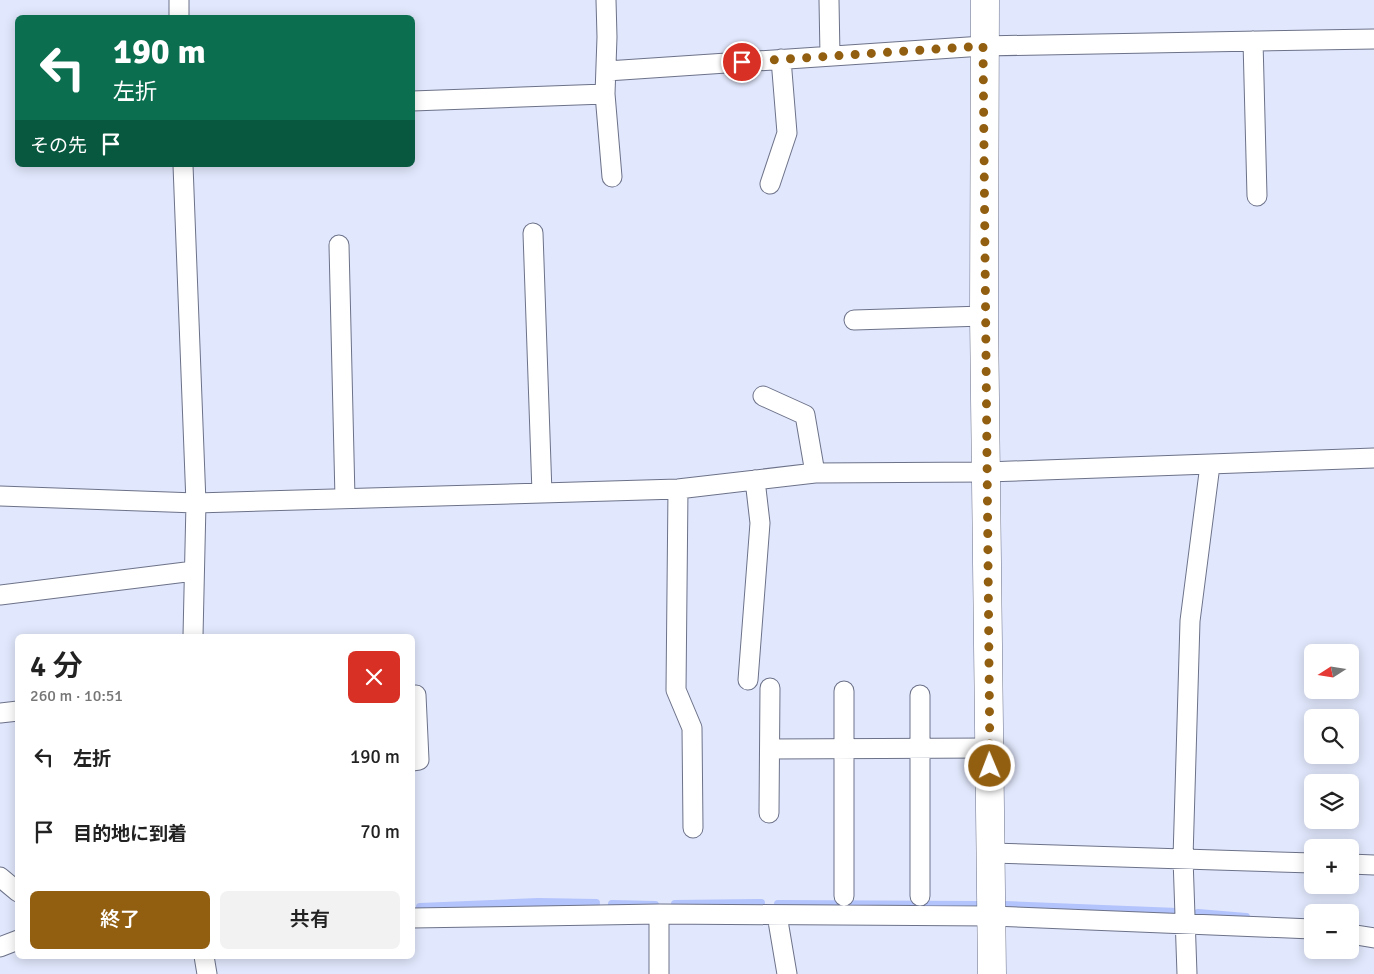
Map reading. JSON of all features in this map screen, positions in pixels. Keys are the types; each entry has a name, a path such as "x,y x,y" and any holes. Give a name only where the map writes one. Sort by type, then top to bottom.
{"street":[{"path":"179,0 180,15"},
{"path":"606,0 607,71 605,94 612,177"},
{"path":"829,0 830,56"},
{"path":"985,0 983,46 984,316 992,974"},
{"path":"607,71 983,46 1374,40"},
{"path":"1253,41 1256,196"},
{"path":"770,184 787,133 781,59"},
{"path":"415,101 605,94"},
{"path":"183,167 196,503 193,634"},
{"path":"532,233 542,493"},
{"path":"339,245 345,498"},
{"path":"854,320 984,316"},
{"path":"763,396 805,415 815,473"},
{"path":"0,496 196,503 678,489 815,473 987,472 1374,458"},
{"path":"1187,974 1183,858 1190,621 1210,465"},
{"path":"748,680 760,523 755,480"},
{"path":"678,489 676,690 692,728 693,828"},
{"path":"0,595 194,571"},
{"path":"769,813 770,688"},
{"path":"844,691 844,896"},
{"path":"415,761 419,760 416,695"},
{"path":"920,695 920,896"},
{"path":"0,713 15,711"},
{"path":"770,749 990,748"},
{"path":"991,853 1304,863"},
{"path":"1359,864 1374,865"},
{"path":"0,877 15,890"},
{"path":"415,918 659,914 992,916 1185,922 1304,929"},
{"path":"659,914 659,974"},
{"path":"777,915 787,974"},
{"path":"1359,936 1374,938"},
{"path":"0,947 15,941"},
{"path":"204,959 207,974"}],"waterway":[{"path":"420,907 538,902 596,903"},
{"path":"675,904 761,903"},
{"path":"612,904 655,905"},
{"path":"778,904 976,905"},
{"path":"1005,905 1177,912"},
{"path":"1198,913 1246,917"}],"route":[{"path":"742,62 983,46 984,316 990,766"}]}
